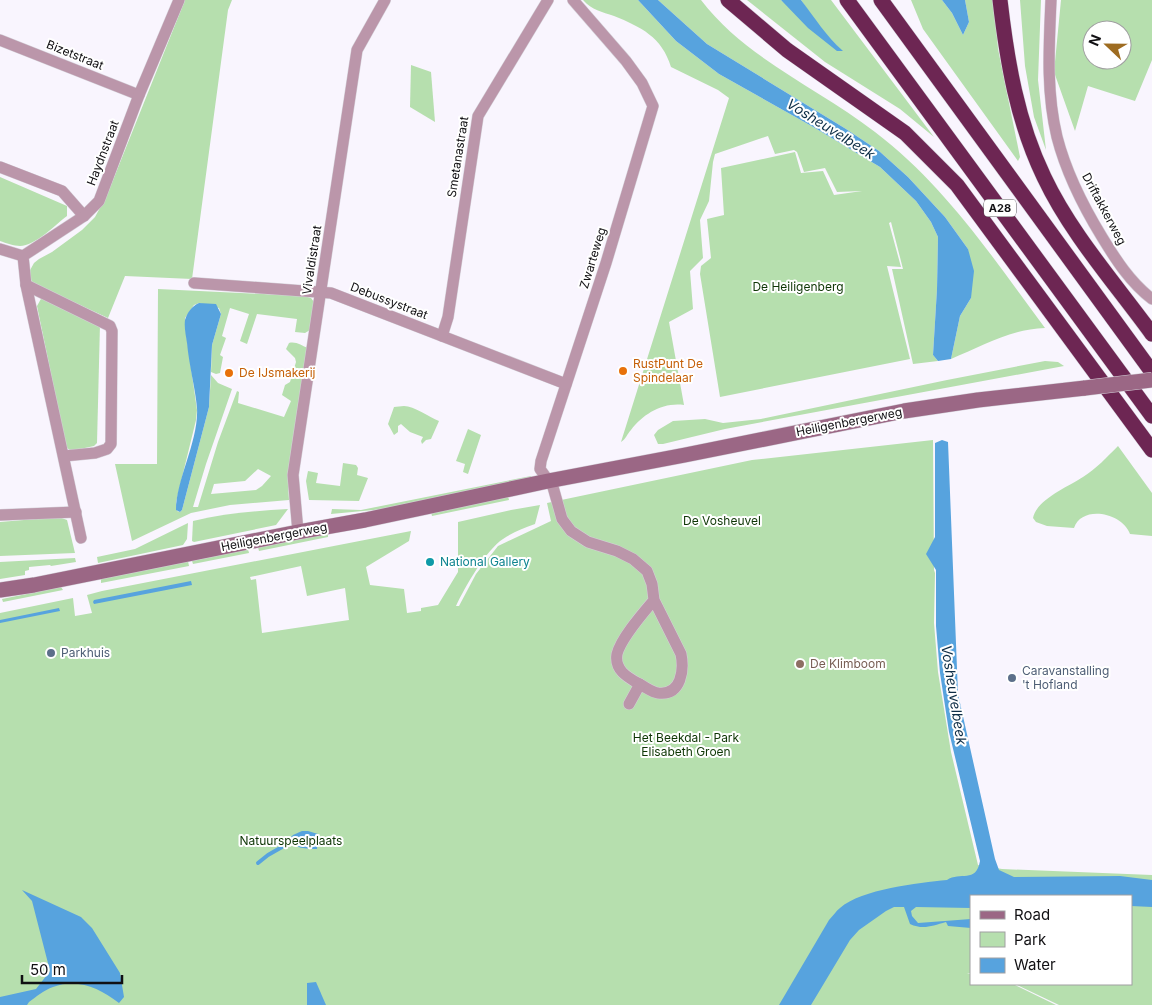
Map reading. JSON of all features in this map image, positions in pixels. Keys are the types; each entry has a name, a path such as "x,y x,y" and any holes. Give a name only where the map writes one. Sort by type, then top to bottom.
{"highway":[{"name":"A28","path":"728,0 787,50 905,132 957,186 1152,450"},
{"name":"A28","path":"847,0 1152,416"},
{"name":"A28","path":"881,0 1152,372"},
{"path":"1000,0 1013,86 1023,124 1044,178 1061,208 1087,246 1152,334"}],"main road":[{"name":"Heiligenbergerweg","path":"0,590 34,586 548,481 904,411 978,400 1152,380"}],"street":[{"name":"Haydnstraat","path":"23,256 84,216 99,200 139,95 179,0"},
{"name":"Vivaldistraat","path":"298,532 293,475 357,50 385,0"},
{"name":"Smetanastraat","path":"442,336 448,316 478,116 548,0"},
{"name":"Zwarteweg","path":"548,481 541,472 541,461 606,263 652,106 642,83 615,48 573,0"},
{"name":"Driftakkerweg","path":"1051,0 1048,55 1050,90 1057,136 1066,165 1082,203 1115,258 1134,283 1152,299"},
{"name":"Bizetstraat","path":"0,40 139,95"},
{"path":"0,168 62,191 84,216"},
{"path":"0,249 23,256 26,285 81,538"},
{"name":"Debussystraat","path":"194,283 331,293 566,384"},
{"path":"26,285 110,326 112,331 111,444 107,449 64,456"},
{"path":"548,481 553,487 562,519 571,531 588,542 625,554 641,564 650,578 654,600 680,654 682,675 676,686 666,693 654,692 640,684 624,674 618,665 617,655 635,624 654,600"},
{"path":"0,516 76,512"},
{"path":"629,704 640,684"}],"green space":[{"path":"185,0 232,0 228,10 192,279 125,276 108,318 32,283 29,272 34,263 82,230 95,217 107,195"},
{"name":"De Heiligenberg","path":"583,0 638,0 676,41 719,74 880,167 916,201 931,222 938,237 933,355 938,361 913,364 892,269 903,269 891,222 889,223 901,267 887,266 910,359 720,397 700,274 701,266 711,258 707,219 724,215 721,168 795,152 801,173 823,171 834,195 862,191 837,192 825,168 804,172 797,152 794,150 775,154 768,136 715,154 709,201 700,220 703,258 690,271 693,309 669,322 684,405 669,405 654,410 641,419 621,442 729,98 718,90 671,67 662,48 642,29 601,12"},
{"path":"658,0 701,0 719,21 761,56 853,116 900,153 924,175 967,224 1045,328 1020,331 951,359 960,316 971,298 968,249 945,217 908,177 879,151 707,44"},
{"path":"747,0 781,0 842,51 820,28 801,0 831,0 934,137 900,109 825,62"},
{"path":"911,0 942,0 952,13 963,35 969,22 965,0 994,0 998,49 1020,157 1018,161 923,29"},
{"path":"1020,0 1041,0 1038,80 1046,150 1034,117 1025,66"},
{"path":"1061,0 1152,0 1152,60 1135,101 1088,86 1075,131 1054,72"},
{"path":"411,65 431,72 435,122 410,107"},
{"path":"0,177 67,206 67,216 32,243 15,246 0,241"},
{"path":"158,289 305,296 311,298 314,302 310,330 305,333 295,332 297,319 257,314 247,344 240,341 249,314 230,308 222,336 226,338 220,355 223,357 220,373 216,374 211,372 212,345 221,314 219,308 199,303 194,305 185,318 197,410 176,502 177,511 180,512 182,510 209,407 211,375 218,383 232,389 193,507 198,507 218,442 237,391 239,392 238,403 284,417 291,401 282,395 285,385 290,382 296,362 295,358 286,349 289,343 297,343 308,348 288,483 289,500 230,505 191,513 132,541 115,464 157,464","holes":["258,469 271,476 256,490 211,494 214,484 245,481"]},
{"path":"42,297 100,324 97,443 94,446 71,451 66,447 37,306"},
{"path":"1045,361 1058,362 1064,366 725,429 663,444 658,444 654,435 658,430 673,421 705,419 723,423 761,419"},
{"path":"408,406 439,421 431,439 426,440 422,444 423,437 410,432 401,424 398,426 398,432 394,435 388,424 394,407"},
{"path":"468,429 481,435 468,474 463,472 465,464 456,461"},
{"name":"Het Beekdal - Park Elisabeth Groen","path":"933,440 934,623 938,672 951,752 978,865 1002,869 1152,875 1152,1005 1059,1005 1017,985 1132,985 1132,895 970,895 970,973 967,974 970,974 970,985 1015,985 1056,1005 0,1005 0,613 73,598 75,616 92,613 87,595 102,591 411,531 409,541 366,567 370,585 404,589 407,613 421,611 421,608 438,605 458,572 458,522 540,505 535,524 507,537 496,544 490,551 465,589 456,606 459,606 476,574 498,546 551,521 547,503 752,460","holes":["301,566 307,596 345,588 349,620 262,633 256,579 251,580 250,577"]},
{"path":"1118,446 1152,493 1152,536 1130,534 1119,521 1102,514 1085,516 1078,521 1074,528 1047,526 1036,522 1033,518 1040,505 1054,494 1083,477"},
{"path":"343,463 356,465 358,468 357,475 368,478 359,501 309,500 306,481 308,471 318,473 316,483 340,486"},
{"path":"531,476 532,479 384,509 331,514 332,509 361,510"},
{"path":"508,496 509,500 432,516 431,512"},
{"path":"288,509 276,525 192,541 193,521 229,514"},
{"path":"59,517 67,520 75,553 0,556 0,522"},
{"path":"188,523 187,539 183,545 98,563 97,557 135,549"},
{"path":"328,533 328,537 259,551 258,547"},
{"path":"248,549 249,553 193,564 192,561"},
{"path":"75,558 76,562 29,567 29,570 25,571 25,575 0,579 0,562"},
{"path":"188,561 189,566 101,583 101,579"},
{"path":"61,587 63,590 3,602 2,599"}],"water":[{"name":"Vosheuvelbeek","path":"638,0 658,0 707,44 879,151 908,177 945,217 968,249 974,271 971,298 960,316 951,359 938,361 933,355 938,237 931,222 916,201 880,167 719,74 676,41"},
{"path":"781,0 801,0 826,33 843,51 837,51 808,28"},
{"path":"942,0 965,0 969,22 963,35 952,13"},
{"path":"199,303 216,304 221,314 212,345 209,407 180,512 176,510 177,498 197,420 185,320 190,310"},
{"name":"Vosheuvelbeek","path":"942,440 948,442 958,694 999,870 1014,877 1120,876 1152,880 1152,907 1132,906 1132,895 970,895 970,908 916,907 911,911 912,916 918,923 970,919 970,928 948,926 946,922 928,927 915,926 910,924 904,907 894,907 859,930 850,940 811,1005 779,1005 829,920 840,908 862,896 891,888 971,875 978,868 980,861 949,732 940,673 936,626 936,570 926,554 935,537 935,443"},
{"path":"191,581 192,585 94,604 93,602 94,600"},
{"path":"59,608 60,611 0,623 0,620"},
{"path":"302,831 318,834 317,849 301,848 287,841 293,835"},
{"path":"22,890 81,917 92,928 120,973 124,997 119,1003 104,993 88,986 62,984 43,992 27,1005 0,1005 0,997 36,989 50,971 32,901"},
{"path":"316,982 326,1005 307,1005 307,983"}],"waterway":[{"path":"258,863 289,843"}],"place":[{"name":"RustPunt De Spindelaar","path":"623,371"},
{"name":"De IJsmakerij","path":"229,373"},
{"name":"National Gallery","path":"430,562"},
{"name":"Parkhuis","path":"51,653"},
{"name":"De Klimboom","path":"800,664"},
{"name":"Caravanstalling 't Hofland","path":"1012,678"}],"park label":[{"name":"De Vosheuvel","path":"722,521"},
{"name":"Natuurspeelplaats","path":"291,841"}]}
